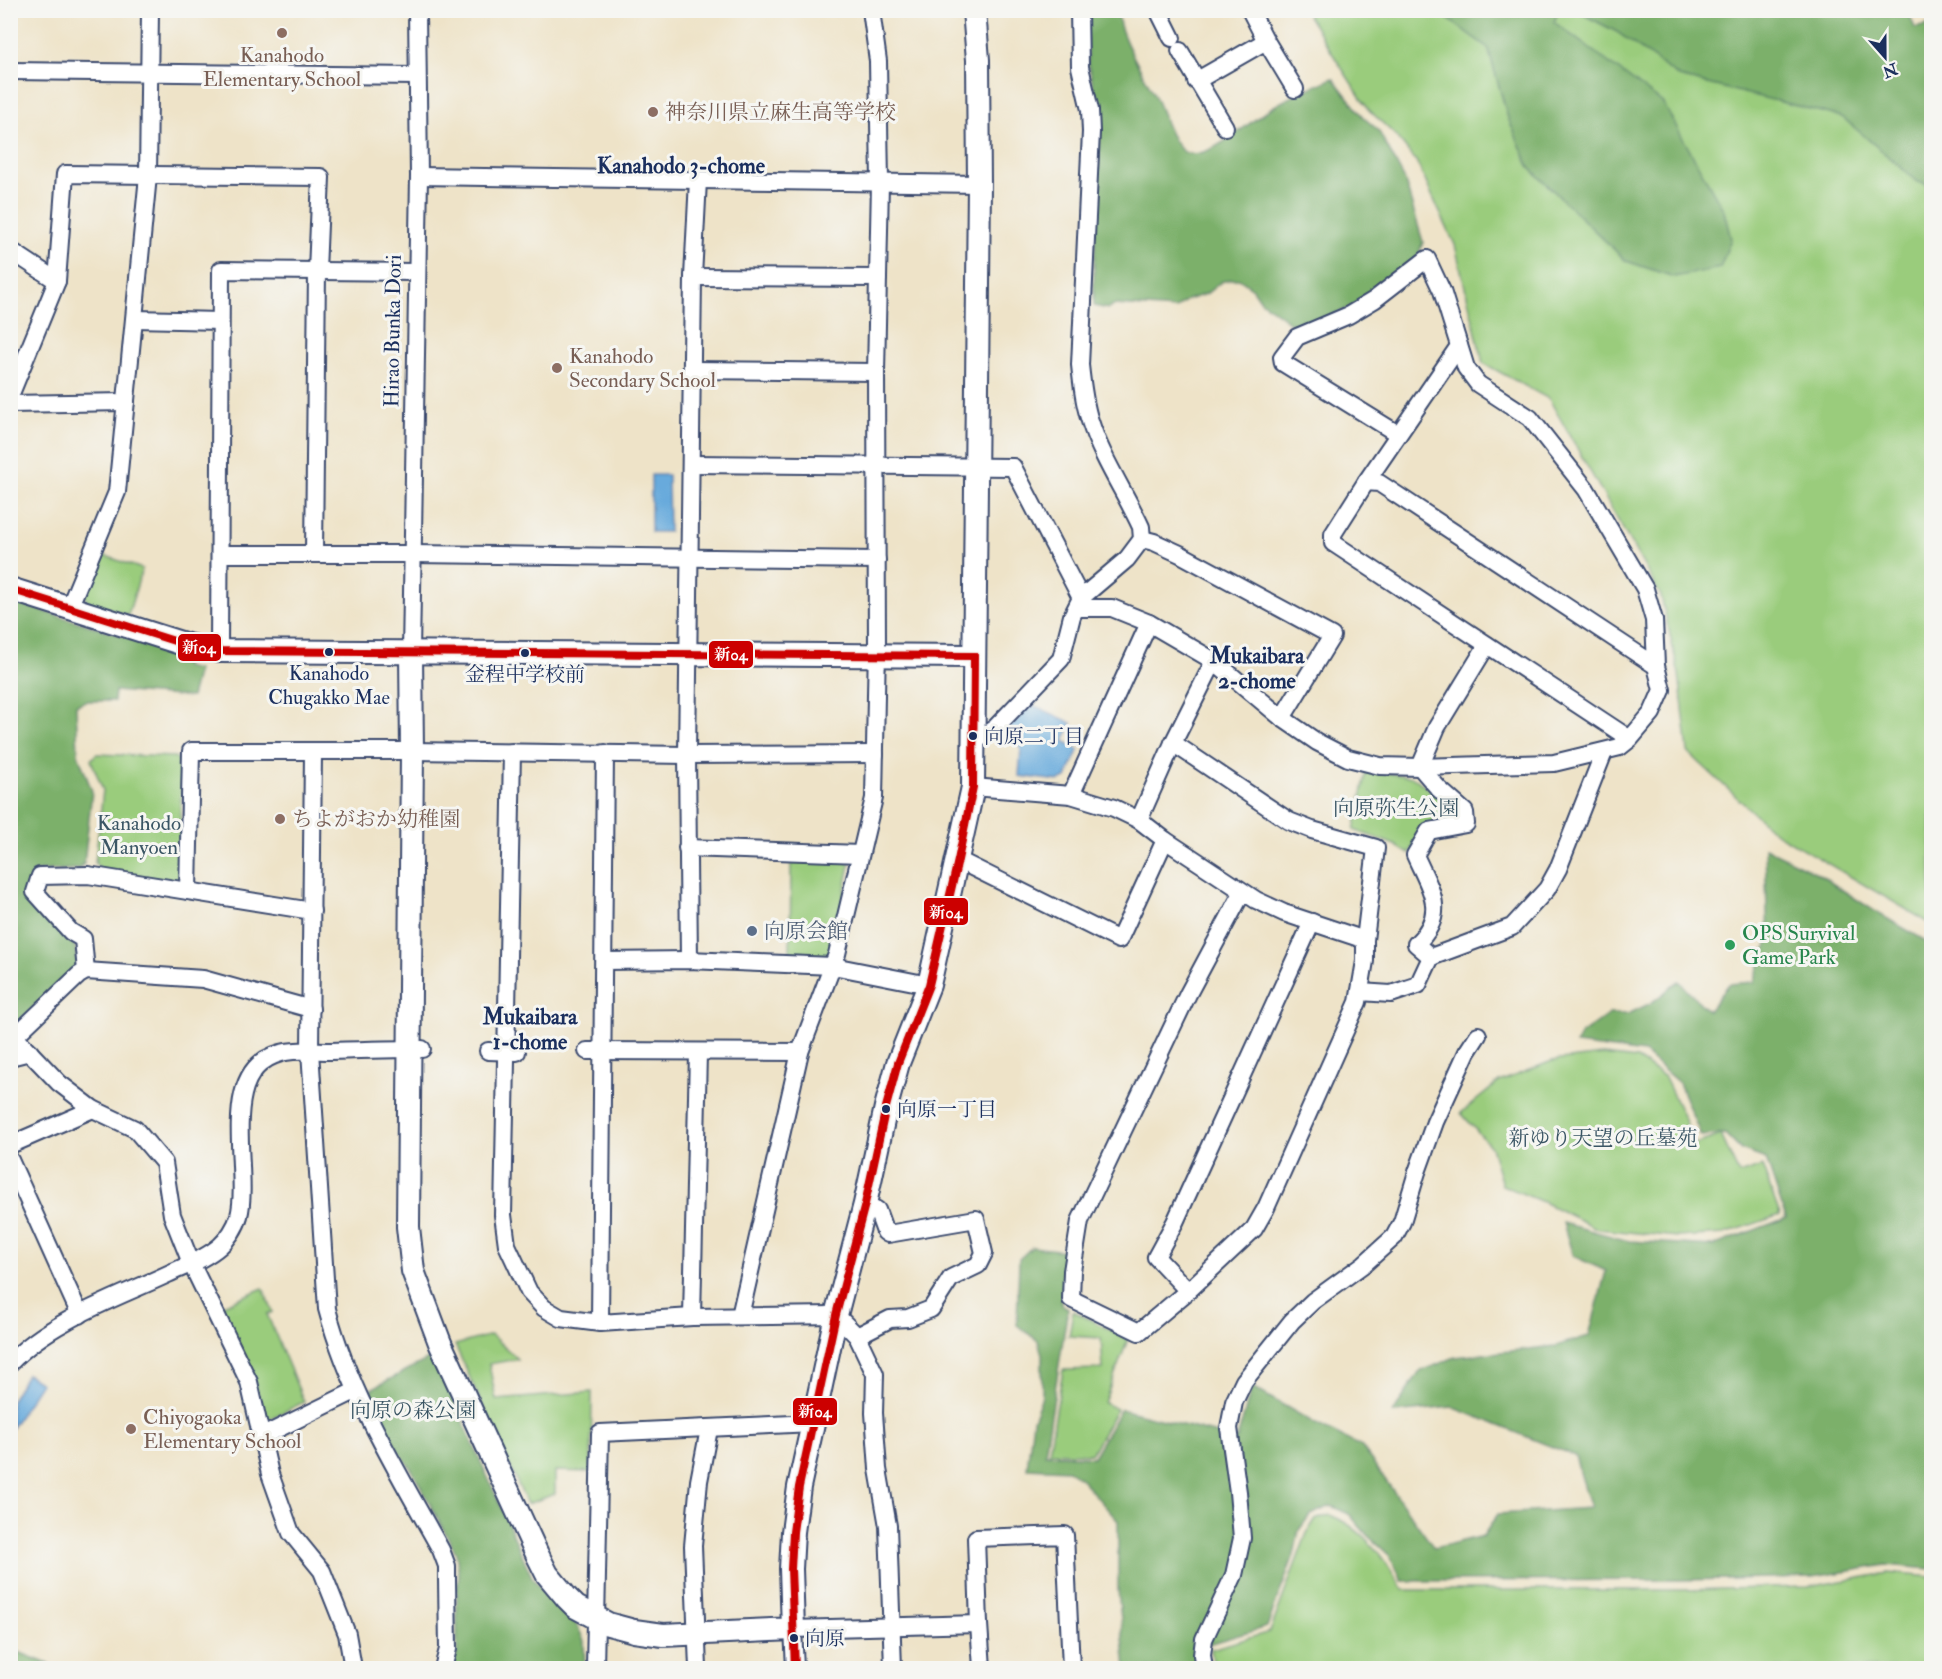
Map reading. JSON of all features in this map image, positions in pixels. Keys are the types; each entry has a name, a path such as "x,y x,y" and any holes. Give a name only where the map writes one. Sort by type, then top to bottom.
{"street":[{"path":"69,608 117,492 148,176 150,10"},
{"name":"Hirao Bunka Dori","path":"411,653 419,176 417,10"},
{"path":"740,1316 800,1052 837,954 874,798 877,657 876,372 880,183 878,61 871,10"},
{"path":"795,1668 791,1569 799,1488 836,1315 865,1204 886,1107 898,1063 929,985 974,787 979,184 978,60 974,10"},
{"path":"974,742 995,728 1061,659 1072,615 1079,603 1127,560 1142,539 1141,527 1104,455 1090,420 1082,383 1080,365 1091,132 1090,110 1080,67 1079,10"},
{"path":"1250,10 1296,89"},
{"path":"1164,13 1176,44 1225,127"},
{"path":"1196,81 1266,40"},
{"path":"10,70 416,76"},
{"path":"10,396 57,281 65,174 321,177 317,271 314,553"},
{"path":"419,176 979,184"},
{"path":"688,960 688,655 693,277 698,180"},
{"path":"10,250 57,281"},
{"path":"1079,603 1112,608 1149,623 1214,661 1282,718 1317,742 1348,758 1380,766 1554,764 1620,747 1652,713 1662,690 1656,666 1654,620 1645,589 1586,489 1530,418 1478,384 1466,368 1442,291 1427,259 1374,300 1349,315 1297,337 1282,357 1283,363 1398,434"},
{"path":"219,651 221,270 416,272"},
{"path":"693,277 879,278"},
{"path":"135,319 220,321"},
{"path":"1459,346 1332,534 1333,543 1630,739"},
{"path":"692,370 876,372"},
{"path":"10,404 126,402"},
{"path":"691,464 1013,467 1079,603"},
{"path":"1366,482 1379,483 1656,666"},
{"path":"1142,539 1180,554 1332,636 1282,718"},
{"path":"220,554 314,553 877,560"},
{"path":"10,589 187,645 219,651 974,656"},
{"path":"1071,795 1149,623"},
{"path":"1420,767 1437,727 1487,645"},
{"path":"411,653 415,1049 408,1227 413,1271 440,1343 542,1564 576,1607 608,1624 663,1635 697,1632 979,1624"},
{"path":"1139,820 1173,743 1214,661"},
{"path":"1173,743 1289,821 1376,848 1365,940 1365,961 1354,1012 1266,1208 1254,1229 1188,1291 1139,1332 1071,1299 1072,1271 1080,1221 1188,994 1242,893"},
{"path":"188,891 191,751 687,755 875,753"},
{"path":"313,752 310,1051 327,1309 335,1340 355,1391 441,1550 447,1566 448,1649 443,1668"},
{"path":"512,752 512,1052 503,1215 507,1245 529,1292 544,1308 561,1318 600,1323 692,1317 836,1315 857,1336 875,1374 874,1413 878,1469 888,1526 893,1668"},
{"path":"1360,992 1391,994 1418,985 1431,957 1512,927 1547,889 1558,869 1605,752"},
{"path":"600,1323 595,1050 604,961 605,753"},
{"path":"1420,767 1439,789 1465,812 1466,824 1430,831 1415,855 1433,896 1435,920 1426,935 1416,944 1431,957"},
{"path":"974,787 1071,795 1114,808 1139,820 1242,893 1284,913 1365,940"},
{"path":"958,860 1119,940 1165,840"},
{"path":"687,848 860,854"},
{"path":"86,971 83,939 70,932 35,892 40,876 88,875 312,911"},
{"path":"1188,1291 1156,1257 1180,1211 1312,922"},
{"path":"604,961 688,960 833,966 929,985"},
{"path":"311,1009 203,979 86,971 79,975 13,1039 30,1052 59,1083 93,1108 135,1129 164,1163 172,1215 191,1263 249,1382 270,1474 291,1533 322,1571 347,1634 353,1668"},
{"path":"1204,1668 1204,1639 1234,1575 1242,1538 1229,1428 1234,1402 1244,1381 1292,1321 1394,1237 1402,1221 1435,1122 1467,1052 1478,1035"},
{"path":"10,1363 20,1352 49,1333 191,1263 219,1247 230,1234 239,1217 242,1195 240,1126 248,1077 259,1064 280,1053 415,1049"},
{"path":"595,1050 698,1053 800,1052"},
{"path":"488,1051 512,1052"},
{"path":"10,1057 30,1052"},
{"path":"692,1317 698,1053"},
{"path":"10,1145 93,1108"},
{"path":"10,1160 80,1316"},
{"path":"857,1336 891,1319 908,1318 931,1309 951,1278 978,1264 984,1253 976,1219 888,1234 885,1232 877,1210 865,1204"},
{"path":"262,1436 355,1391"},
{"path":"595,1668 600,1433 813,1423"},
{"path":"698,1668 693,1546 699,1481 709,1429"},
{"path":"982,1668 976,1538 1065,1535 1071,1668"}],"green space":[{"path":"1087,11 1118,11 1126,41 1154,94 1170,133 1183,151 1192,154 1216,147 1278,104 1333,78 1363,117 1378,130 1404,178 1423,242 1417,259 1366,298 1345,310 1303,325 1292,324 1261,301 1253,289 1239,279 1221,282 1206,294 1187,300 1175,309 1115,305 1108,309 1094,306 1100,142 1099,115 1088,62"},
{"path":"1305,11 1768,11 1931,154 1931,924 1774,832 1688,752 1679,674 1661,596 1549,399 1483,363 1455,245 1416,161 1395,135 1368,109"},
{"path":"1437,11 1559,11 1554,22 1663,103 1724,211 1731,239 1720,268 1674,277 1626,261 1530,168 1508,118 1488,48"},
{"path":"1576,11 1908,11 1915,28 1931,24 1931,185 1918,182 1842,117 1679,77 1617,32"},
{"path":"103,555 142,569 128,615 87,603 85,595"},
{"path":"10,601 186,655 185,667 198,670 191,697 115,691 114,701 85,701 76,705 78,754 92,791 84,864 79,869 36,871 26,890 62,935 75,946 77,967 10,1030"},
{"name":"Kanahodo Manyoen","path":"96,754 175,757 181,762 180,876 172,882 101,870 95,863 103,790 91,760"},
{"name":"向原弥生公園","path":"1367,770 1413,777 1457,811 1456,820 1427,823 1409,854 1395,845 1354,830"},
{"path":"1765,848 1815,872 1876,912 1931,944 1931,1569 1886,1565 1813,1577 1684,1580 1402,1581 1390,1556 1349,1514 1331,1506 1310,1515 1299,1530 1294,1555 1267,1627 1201,1646 1198,1668 1126,1668 1118,1590 1118,1521 1082,1480 1068,1470 1027,1468 1033,1420 1042,1396 1042,1354 1038,1341 1017,1325 1019,1259 1032,1247 1065,1251 1061,1304 1068,1308 1045,1454 1093,1457 1121,1409 1237,1439 1252,1387 1316,1424 1362,1447 1434,1548 1483,1536 1498,1514 1591,1508 1575,1456 1452,1407 1393,1413 1419,1372 1455,1357 1556,1346 1589,1336 1606,1271 1573,1256 1563,1223 1629,1241 1713,1246 1786,1218 1766,1159 1741,1150 1725,1134 1701,1136 1679,1083 1644,1053 1576,1044 1580,1035 1609,1014 1628,1014 1651,1003 1679,981 1708,1011 1729,984 1754,982 1768,941"},
{"path":"791,857 844,859 850,865 832,952 819,958 790,957"},
{"name":"新ゆり天望の丘墓苑","path":"1603,1055 1637,1059 1664,1076 1685,1120 1693,1145 1721,1135 1739,1174 1762,1166 1780,1215 1724,1234 1678,1237 1598,1229 1502,1185 1491,1147 1461,1113 1499,1082 1552,1061"},
{"path":"263,1288 273,1312 267,1314 304,1402 267,1420 250,1371 221,1306"},
{"path":"1073,1311 1128,1339 1104,1403 1117,1409 1091,1454 1049,1452 1063,1370 1103,1369 1101,1338 1069,1336"},
{"path":"491,1335 518,1359 489,1364 496,1400 592,1392 591,1472 555,1471 555,1494 527,1504 455,1345"},
{"name":"向原の森公園","path":"434,1356 532,1577 544,1593 577,1625 584,1641 585,1668 451,1668 457,1653 459,1575 456,1553 412,1470 384,1431 368,1398 371,1389"},
{"path":"1330,1515 1353,1528 1373,1546 1403,1590 1681,1590 1808,1587 1888,1573 1931,1577 1931,1668 1214,1668 1211,1649 1270,1632 1307,1533 1315,1520"},
{"path":"11,1649 58,1668 11,1668"}],"water":[{"path":"651,475 668,475 669,532 651,532"},
{"path":"1031,704 1072,723 1064,741 1079,750 1066,778 1059,781 1019,776 1021,748 1005,732"},
{"path":"27,1374 41,1383 11,1429 11,1400"}],"transit line":[{"name":"新04","path":"10,589 187,645 219,651 974,656"},
{"name":"新04","path":"795,1668 791,1569 799,1487 836,1315 865,1204 886,1107 898,1063 929,985 958,860 973,787 974,656"}],"place":[{"name":"Kanahodo Elementary School","path":"282,33"},
{"name":"神奈川県立麻生高等学校","path":"653,112"},
{"name":"Kanahodo Secondary School","path":"557,368"},
{"name":"Kanahodo Chugakko Mae","path":"329,652"},
{"name":"金程中学校前","path":"525,653"},
{"name":"向原二丁目","path":"973,736"},
{"name":"ちよがおか幼稚園","path":"280,819"},
{"name":"向原会館","path":"752,931"},
{"name":"OPS Survival Game Park","path":"1730,945"},
{"name":"向原一丁目","path":"886,1109"},
{"name":"Chiyogaoka Elementary School","path":"131,1429"},
{"name":"向原","path":"794,1638"}],"district":[{"name":"Kanahodo 3-chome","path":"681,166"},
{"name":"Mukaibara 2-chome","path":"1257,668"},
{"name":"Mukaibara 1-chome","path":"530,1030"}]}
